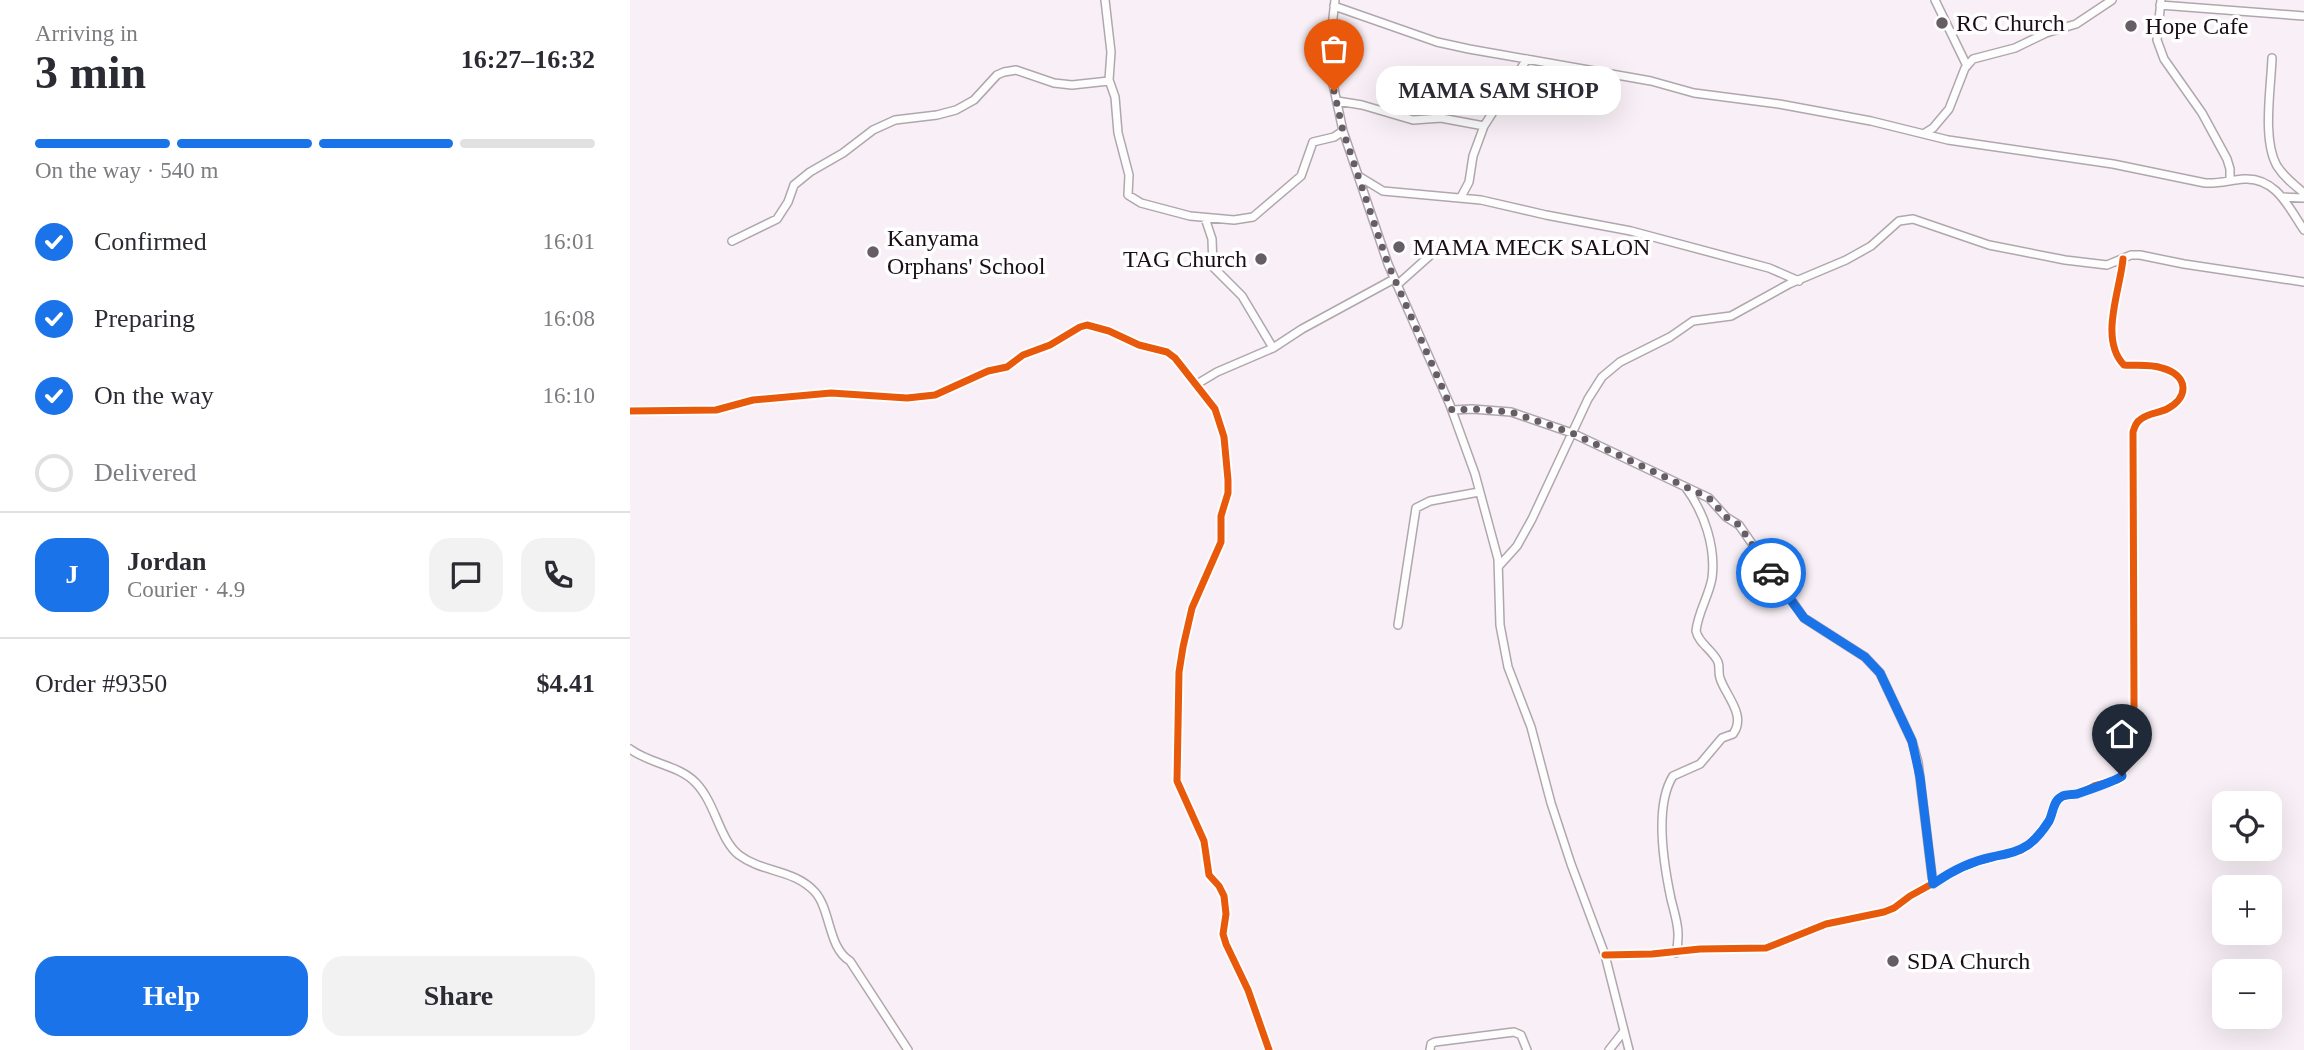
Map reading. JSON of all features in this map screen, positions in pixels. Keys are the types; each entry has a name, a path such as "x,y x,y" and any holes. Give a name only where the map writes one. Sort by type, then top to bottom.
{"street":[{"path":"1105,0 1111,52 1109,81 1115,97 1118,133 1129,175 1129,196 1135,201 1167,211 1205,218 1234,220 1258,214 1269,201 1301,176 1313,142 1343,131"},
{"path":"1935,0 1967,66"},
{"path":"1925,133 1933,128 1951,104 1967,66 1979,56 2015,48 2046,33 2076,24 2112,0"},
{"path":"2231,181 2231,169 2227,159 2202,113 2164,59 2157,40 2160,2 2304,16"},
{"path":"1629,1050 1605,955 1551,803 1531,727 1508,667 1500,625 1499,566 1473,466 1452,410 1396,282 1343,131 1330,70 1329,46 1335,3 1437,42 1651,81 1694,93 1779,104 1948,140 2113,164 2205,183 2249,179 2263,181 2283,197 2304,230"},
{"path":"2273,58 2269,122 2272,150 2276,165 2304,195"},
{"path":"1461,197 1469,182 1473,156 1484,125 1527,59"},
{"path":"732,241 777,219 788,202 794,185 873,130 895,120 956,110 974,100 997,75 1004,72 1016,70 1054,83 1072,85 1109,81"},
{"path":"1336,101 1362,105 1413,120 1441,118 1484,125"},
{"path":"1360,176 1382,191 1461,197 1643,234 1769,268 1799,281"},
{"path":"2283,197 2304,195"},
{"path":"1205,218 1212,239 1213,267 1242,296 1273,348"},
{"path":"1499,566 1517,546 1532,519 1596,383 1620,362 1670,337 1693,321 1731,316 1871,246 1899,221 1913,219 1989,245 2036,256 2107,265 2130,255 2140,255 2304,282"},
{"path":"1197,384 1217,372 1273,348 1302,329 1396,282 1435,251"},
{"path":"1605,955 1772,946 1826,924 1894,908 1944,876 1979,860 2021,850 2042,831 2050,819 2055,803 2061,797 2117,780 2123,772 2125,745 2134,713 2133,432 2137,422 2145,416 2168,408 2176,402 2184,386 2173,372 2155,366 2124,365 2118,357 2111,322 2123,259"},
{"path":"630,411 716,410 753,400 831,393 907,398 935,395 988,371 1007,367 1023,355 1050,345 1087,325 1109,331 1139,345 1167,352 1197,384 1215,409 1224,437 1228,493 1221,516 1221,541 1192,608 1182,646 1177,781 1204,841 1209,875 1224,896 1226,914 1223,934 1248,990 1269,1050"},
{"path":"1452,410 1511,412 1572,433 1709,498 1726,517 1739,525 1804,618 1865,657 1880,673 1912,741 1919,772 1933,884"},
{"path":"1676,953 1679,932 1666,864 1663,798 1672,776 1700,764 1722,738 1733,734 1736,725 1733,702 1720,678 1717,659 1697,637 1696,631 1712,577 1712,562 1701,511 1683,485"},
{"path":"1398,625 1416,508 1421,504 1479,492"},
{"path":"630,749 646,760 683,773 694,780 715,810 732,848 740,855 771,872 796,878 816,893 840,953 850,962 908,1050"},
{"path":"1609,1050 1624,1031"},
{"path":"1430,1050 1431,1044 1435,1042 1514,1032 1521,1035 1527,1050"}],"cycle path":[{"path":"1605,955 1766,948 1826,924 1884,912 1959,869 2021,850 2042,831 2050,819 2055,803 2061,797 2083,792 2122,777 2125,745 2134,713 2133,432 2141,419 2167,409 2180,399 2183,387 2171,371 2153,366 2124,365 2117,354 2112,328 2123,259"},
{"path":"630,411 716,410 753,400 831,393 907,398 935,395 988,371 1007,367 1023,355 1050,345 1087,325 1109,331 1139,345 1167,352 1175,358 1215,409 1224,437 1228,480 1228,493 1221,516 1221,542 1192,608 1183,647 1179,672 1177,781 1204,841 1209,875 1224,896 1226,914 1223,934 1248,990 1269,1050"}],"way so far":[{"path":"1334,91 1343,131 1388,264 1452,410 1511,412 1572,433 1709,498 1726,517 1744,531 1771,573"}],"place":[{"name":"RC Church","path":"1942,23"},
{"name":"Hope Cafe","path":"2131,26"},
{"name":"MAMA SAM SHOP","path":"1334,91"},
{"name":"MAMA MECK SALON","path":"1399,247"},
{"name":"Kanyama Orphans' School","path":"873,252"},
{"name":"TAG Church","path":"1261,259"},
{"name":"SDA Church","path":"1893,961"}],"route":[{"path":"1771,573 1804,618 1865,657 1880,673 1907,726 1918,762 1933,884 1979,860 2021,850 2042,831 2050,819 2055,803 2061,797 2110,783 2122,776"}]}
